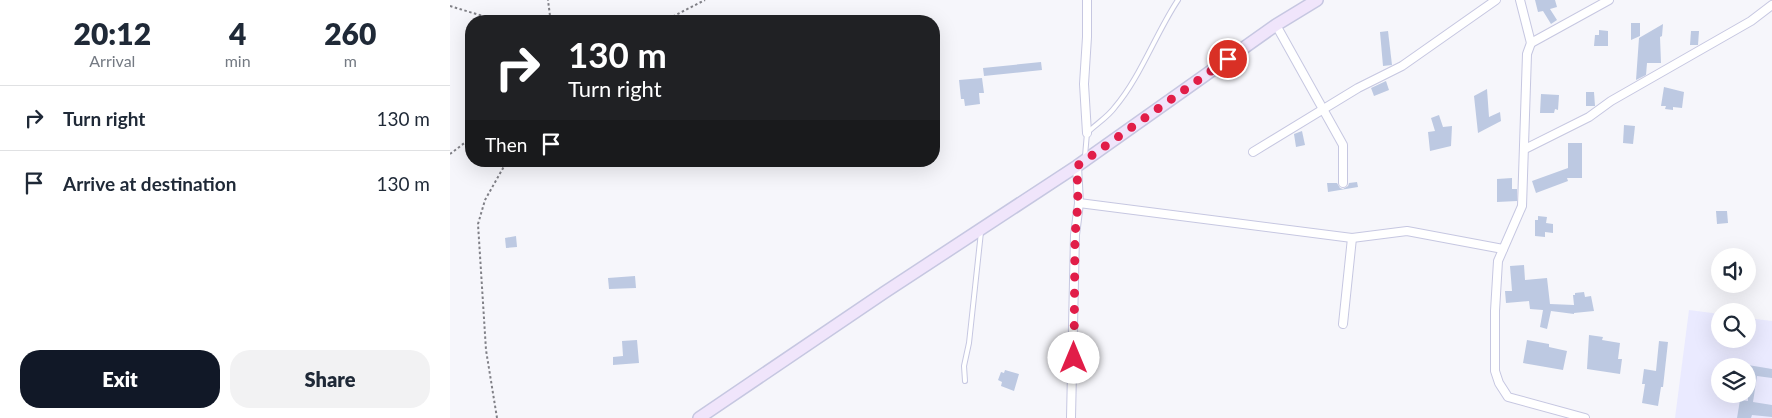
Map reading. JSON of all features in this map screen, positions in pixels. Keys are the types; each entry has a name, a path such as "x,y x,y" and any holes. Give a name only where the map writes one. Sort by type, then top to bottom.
{"main road":[{"path":"699,418 1081,162 1316,0"}],"street":[{"path":"1086,133 1084,84 1087,0"},
{"path":"1253,152 1323,108 1402,66 1496,0"},
{"path":"1520,0 1531,43 1527,54 1522,206 1498,262 1495,311 1495,371 1499,383 1508,397 1585,418"},
{"path":"1531,43 1609,0"},
{"path":"1525,149 1589,117 1611,101 1751,20 1772,5"},
{"path":"1276,26 1343,145 1343,183"},
{"path":"1072,418 1075,235 1081,162"},
{"path":"1078,203 1352,238 1407,231 1503,249"},
{"path":"1342,324 1352,238"}],"lane":[{"path":"1081,162 1086,133 1115,107 1178,0"},
{"path":"965,381 964,366 969,343 982,228"}],"path":[{"path":"548,0 550,15"},
{"path":"676,15 705,0"},
{"path":"450,6 479,15"},
{"path":"450,154 465,143"},
{"path":"497,418 486,350 478,224 485,200 503,167"}],"shaded area":[{"path":"1689,310 1711,313 1711,348 1756,348 1756,319 1772,321 1772,418 1675,418"}],"building":[{"path":"1535,0 1555,0 1557,7 1550,9 1557,20 1551,24 1543,11 1538,12"},
{"path":"1631,23 1640,23 1640,36 1631,40"},
{"path":"1663,24 1662,36 1660,37 1661,63 1647,63 1646,75 1636,80 1639,38"},
{"path":"1599,30 1608,31 1608,46 1594,46 1595,35 1599,35"},
{"path":"1388,31 1392,65 1383,66 1380,32"},
{"path":"1691,31 1699,31 1698,45 1690,45"},
{"path":"1041,62 1042,70 984,76 983,68"},
{"path":"982,78 984,93 979,93 980,104 965,106 964,99 961,99 959,80"},
{"path":"1386,81 1389,90 1374,96 1371,88"},
{"path":"1664,87 1684,92 1682,108 1673,107 1673,110 1665,109 1666,106 1661,106"},
{"path":"1487,89 1489,117 1500,112 1501,121 1478,133 1474,96"},
{"path":"1586,92 1594,92 1595,106 1586,106"},
{"path":"1541,94 1559,95 1558,110 1555,109 1554,113 1540,113"},
{"path":"1439,115 1443,127 1452,126 1451,146 1430,151 1428,132 1435,131 1431,118"},
{"path":"1624,125 1635,126 1633,144 1623,143"},
{"path":"1302,131 1305,145 1296,147 1294,134"},
{"path":"1568,143 1582,143 1582,178 1567,178 1568,181 1536,193 1532,181 1568,168"},
{"path":"1512,178 1512,189 1517,189 1517,201 1497,202 1497,179"},
{"path":"1357,182 1358,187 1328,192 1327,183 1337,183 1343,189 1349,183"},
{"path":"1716,211 1727,211 1728,223 1717,224"},
{"path":"1538,216 1547,217 1546,223 1553,224 1553,233 1545,232 1545,237 1535,236 1535,220 1538,220"},
{"path":"516,236 517,247 506,248 505,238"},
{"path":"1524,265 1525,280 1547,278 1550,304 1574,305 1573,295 1584,292 1585,297 1591,296 1594,311 1574,314 1551,311 1547,329 1540,327 1543,310 1530,309 1529,301 1506,303 1505,291 1512,291 1510,266"},
{"path":"635,276 636,288 609,289 608,278"},
{"path":"1589,335 1603,337 1602,340 1620,343 1618,359 1622,359 1620,374 1587,369"},
{"path":"637,340 639,363 613,365 613,357 623,356 622,341"},
{"path":"1527,340 1549,344 1549,347 1567,351 1563,370 1523,363"},
{"path":"1659,341 1668,342 1663,387 1661,387 1658,406 1642,403 1645,384 1642,384 1644,369 1656,371"},
{"path":"1756,366 1772,369 1772,378 1757,376 1756,382"},
{"path":"1005,370 1019,374 1014,391 1001,386 1002,382 998,380 1001,372 1004,373"},
{"path":"1756,402 1772,405 1772,417 1752,415 1751,418 1737,418 1740,403"}],"route":[{"path":"1074,358 1075,235 1078,203 1077,166 1228,59"}]}
